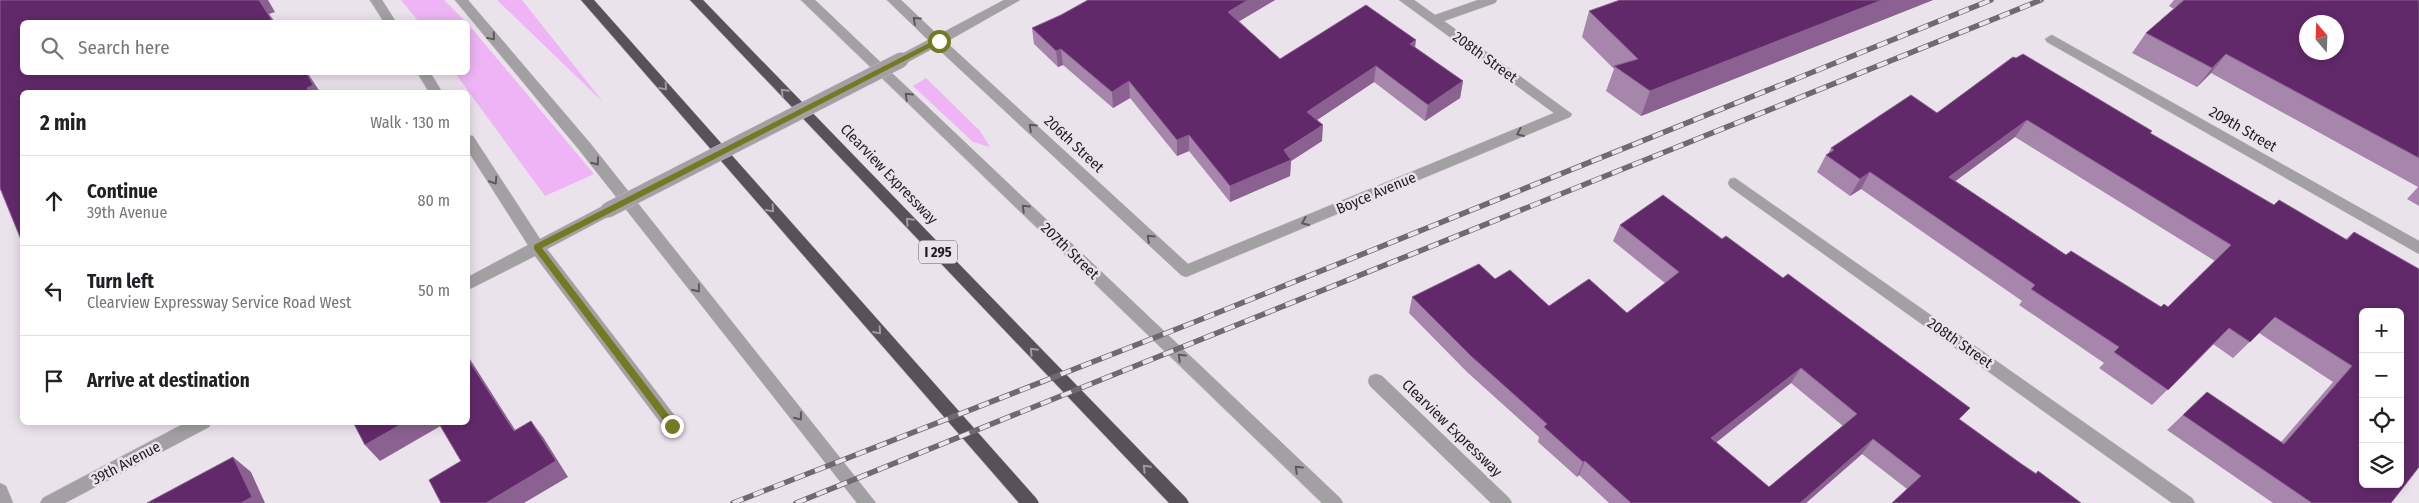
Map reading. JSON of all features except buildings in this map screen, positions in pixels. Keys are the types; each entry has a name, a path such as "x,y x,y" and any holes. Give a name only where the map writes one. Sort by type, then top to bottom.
{"highway":[{"path":"581,0 631,51"},
{"path":"587,0 1030,503"},
{"name":"Clearview Expressway","path":"696,0 1180,503"},
{"path":"989,457 1024,503"}],"street":[{"path":"376,0 389,20"},
{"path":"461,0 585,147 867,503"},
{"name":"207th Street","path":"807,0 1334,503"},
{"name":"206th Street","path":"893,0 1186,271"},
{"path":"470,283 608,210 939,41 1014,0"},
{"name":"208th Street","path":"1405,0 1565,114"},
{"path":"1434,20 1491,0"},
{"name":"209th Street","path":"2052,39 2419,248"},
{"path":"425,75 435,90"},
{"name":"Boyce Avenue","path":"1186,271 1565,114"},
{"path":"470,143 537,247 672,426"},
{"name":"208th Street","path":"1735,183 2186,503"},
{"name":"Clearview Expressway","path":"1376,381 1503,503"},
{"name":"39th Avenue","path":"49,503 197,425"},
{"path":"0,491 4,503"}],"shaded area":[{"path":"401,0 444,0 464,20 417,20"},
{"path":"497,0 522,0 603,102"},
{"path":"470,26 594,174 545,196 470,94 470,90 467,90 456,75 470,75"},
{"path":"926,78 980,131 990,147 973,142 913,86"}],"railway":[{"path":"733,503 1197,321 1991,0"},
{"path":"796,503 2041,0"}],"route":[{"path":"672,426 537,247 939,41"}]}
